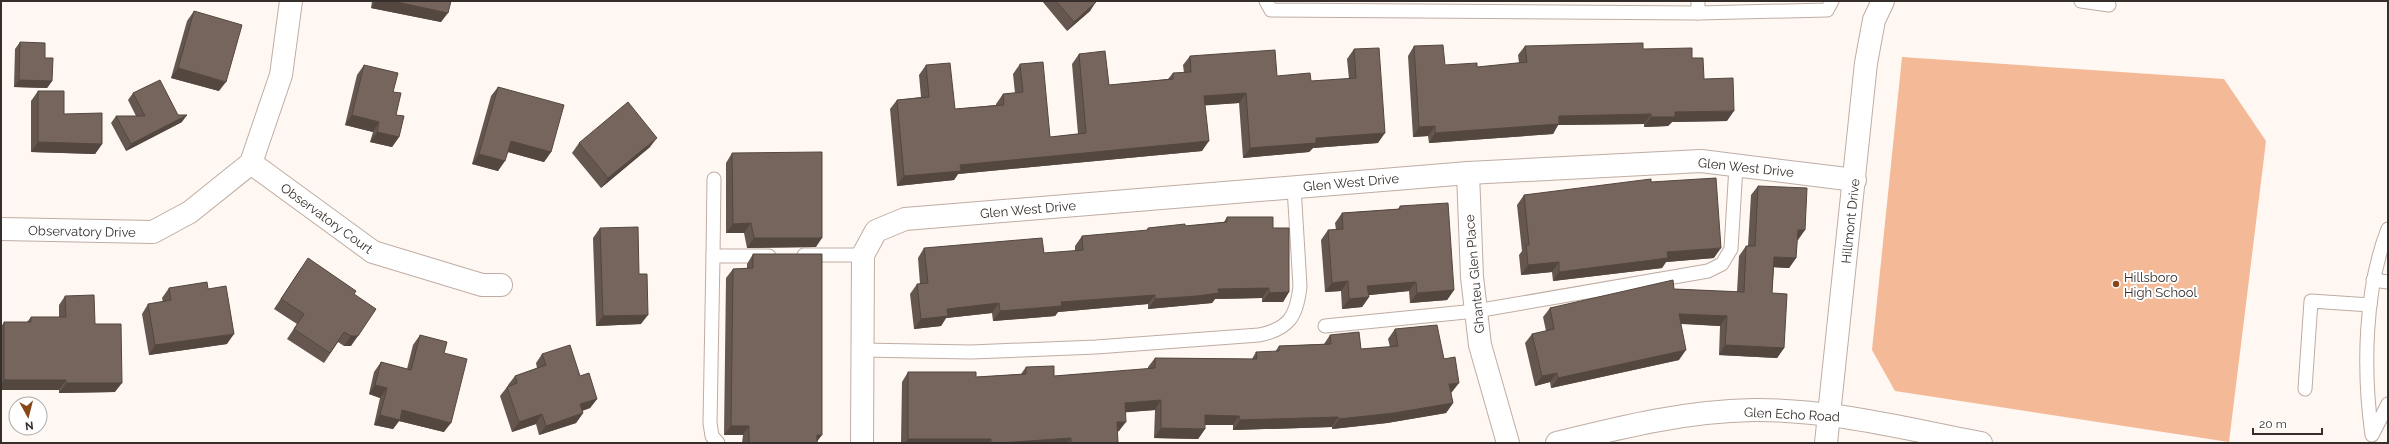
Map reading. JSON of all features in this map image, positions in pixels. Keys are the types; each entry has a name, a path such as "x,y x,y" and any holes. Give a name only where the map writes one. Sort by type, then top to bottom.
{"street":[{"path":"251,163 281,75 291,1"},
{"name":"Hillmont Drive","path":"1826,443 1855,180 1866,63 1874,20 1883,1"},
{"name":"Glen West Drive","path":"863,255 876,231 905,219 1468,173 1701,161 1855,180"},
{"name":"Observatory Drive","path":"1,229 153,232 190,212 251,163"},
{"name":"Observatory Court","path":"251,163 373,252 482,285 501,285"},
{"name":"Ghanteu Glen Place","path":"1468,173 1472,277 1480,345 1508,443"},
{"path":"862,443 863,255"},
{"name":"Glen Echo Road","path":"1557,443 1659,418 1753,410 1830,414 1981,443"}],"lane":[{"path":"1266,1 1271,10 1698,7 1827,10 1832,1"},
{"path":"2081,1 2109,6"},
{"path":"1325,326 1476,311 1708,271 1722,264 1731,249 1736,166"},
{"path":"714,179 710,423 712,436 718,443"},
{"path":"862,350 971,352 1088,347 1259,335 1278,330 1289,322 1299,301 1300,286 1294,187"},
{"path":"2372,439 2367,397 2370,305 2373,280 2380,250 2388,229"},
{"path":"713,256 863,255"},
{"path":"2373,280 2388,282"},
{"path":"2305,389 2311,301 2370,305"},
{"path":"2372,439 2388,404"}],"shaded area":[{"path":"1902,57 2224,79 2266,141 2229,442 1895,391 1872,350"}],"building":[{"path":"392,1 451,1 448,13"},
{"path":"1056,1 1095,1 1096,2 1074,22"},
{"path":"194,11 242,25 226,82 178,68"},
{"path":"20,42 45,43 45,58 53,58 52,81 19,80"},
{"path":"1643,43 1643,49 1692,48 1692,58 1703,58 1704,79 1733,78 1734,111 1675,112 1675,117 1651,117 1651,114 1559,116 1559,124 1435,133 1435,126 1419,127 1414,46 1443,45 1445,65 1477,63 1477,67 1527,62 1525,46"},
{"path":"1379,48 1385,133 1316,138 1316,143 1250,148 1246,93 1204,96 1209,141 960,165 961,171 904,176 897,100 929,97 926,65 950,63 955,109 1004,105 1003,94 1023,92 1020,64 1043,62 1050,137 1086,133 1079,54 1105,51 1109,85 1173,79 1173,73 1191,72 1190,56 1275,50 1277,76 1310,73 1311,81 1356,78 1354,49"},
{"path":"364,65 398,73 393,92 401,93 396,115 404,116 399,137 377,132 379,122 352,115"},
{"path":"160,80 178,115 187,115 131,144 116,116 145,116 133,93"},
{"path":"498,87 564,105 551,152 511,141 505,161 479,154"},
{"path":"38,91 64,91 64,114 102,113 102,144 38,142"},
{"path":"628,102 657,138 608,178 579,143"},
{"path":"822,152 822,238 754,238 751,223 733,224 732,153"},
{"path":"1716,178 1721,248 1667,252 1668,258 1559,272 1559,262 1528,265 1526,245 1529,245 1524,195 1651,179 1651,182"},
{"path":"1758,186 1807,188 1805,230 1798,230 1796,258 1774,257 1772,293 1787,294 1784,348 1725,345 1727,316 1679,314 1686,350 1558,378 1557,373 1542,376 1532,334 1554,329 1550,308 1673,280 1674,289 1744,292 1746,246 1755,246"},
{"path":"1448,203 1454,290 1417,293 1416,282 1367,286 1369,297 1349,299 1348,281 1332,283 1328,230 1343,229 1342,213 1400,209 1400,206"},
{"path":"1227,217 1273,217 1273,228 1289,228 1289,292 1269,293 1269,288 1218,289 1219,293 1197,296 1155,299 1155,295 1061,302 1062,306 1000,311 999,303 947,309 948,316 921,319 917,284 928,283 924,248 1042,238 1044,253 1083,250 1082,236 1148,230 1148,228 1185,224 1185,226 1227,222"},
{"path":"638,227 639,274 647,274 648,315 603,316 600,228"},
{"path":"753,254 822,254 822,435 817,435 817,443 749,443 749,426 731,426 733,269 753,268"},
{"path":"308,258 356,291 354,294 376,309 358,336 351,336 344,332 330,353 294,329 304,314 281,299"},
{"path":"207,282 208,289 226,286 234,334 155,345 148,304 171,300 169,288"},
{"path":"94,295 95,324 121,324 122,383 66,383 66,380 4,380 4,322 31,322 31,317 66,317 65,296"},
{"path":"1437,325 1444,359 1455,357 1459,383 1449,384 1453,403 1394,413 1339,419 1338,417 1240,420 1239,416 1205,415 1205,429 1161,428 1161,400 1125,403 1126,422 1117,422 1118,443 1071,443 1071,438 1000,443 991,443 991,439 908,439 908,372 976,372 976,377 1026,374 1026,367 1054,366 1054,376 1155,368 1155,358 1257,359 1256,352 1279,351 1279,346 1331,344 1330,335 1359,332 1361,349 1398,346 1395,329"},
{"path":"420,335 447,342 444,353 467,359 451,423 402,410 400,420 380,415 387,388 375,385 381,362 411,370"},
{"path":"570,345 580,376 589,373 597,399 580,404 583,413 546,426 542,414 519,422 507,387 517,383 515,376 546,365 542,354"}],"place":[{"name":"Hillsboro High School","path":"2116,284"}]}
